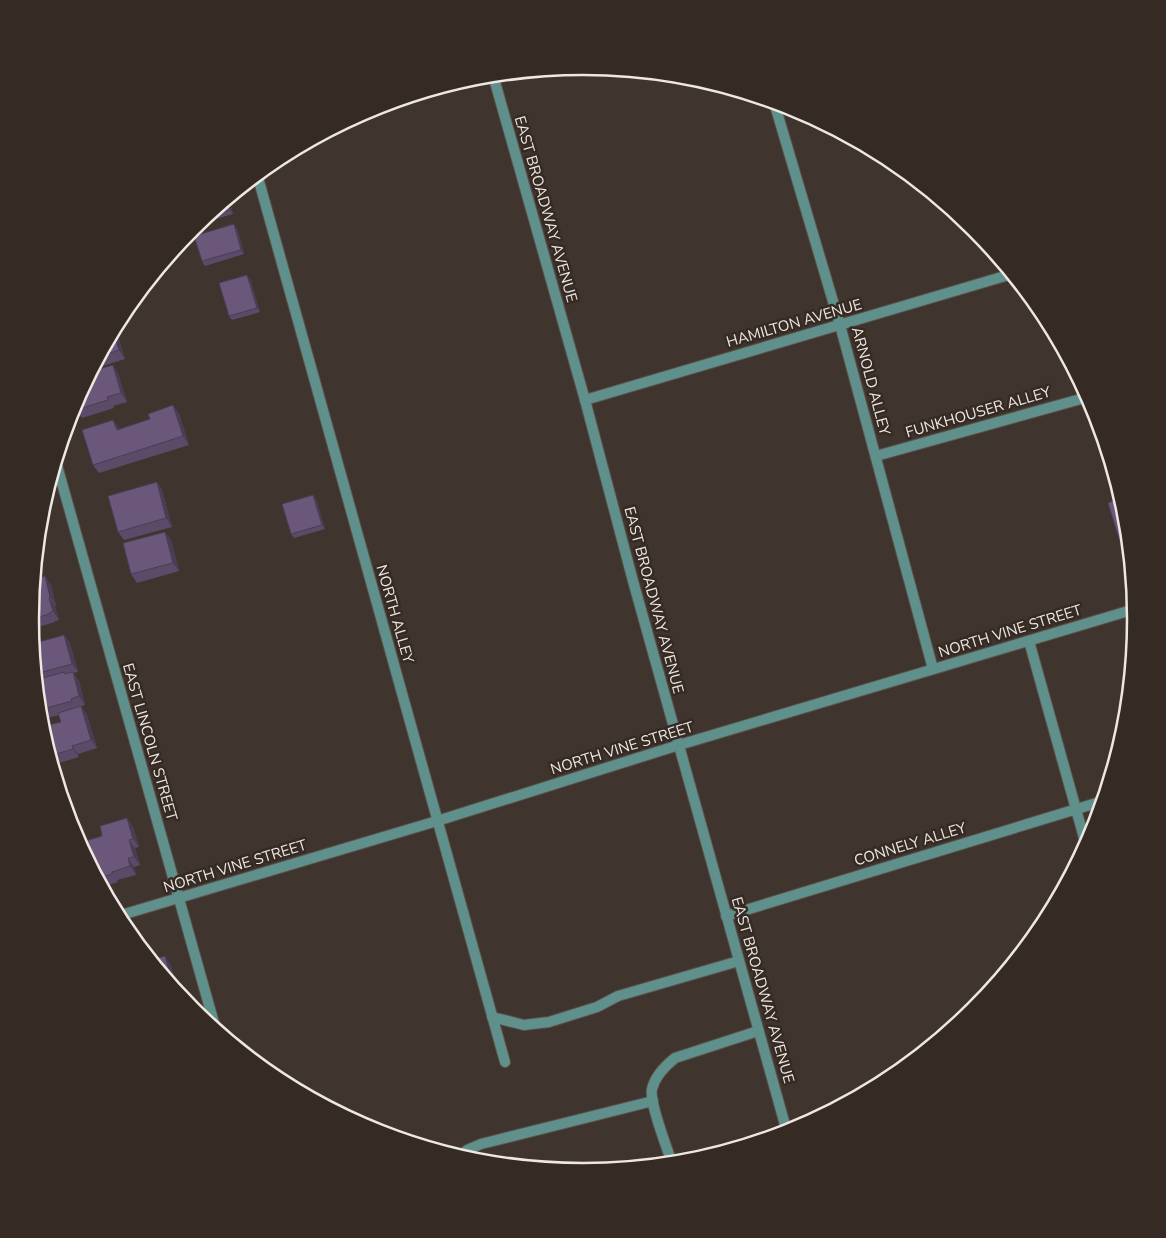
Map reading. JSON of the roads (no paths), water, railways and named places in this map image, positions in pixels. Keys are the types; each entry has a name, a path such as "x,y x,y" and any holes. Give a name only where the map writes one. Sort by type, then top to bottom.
{"street":[{"name":"EAST BROADWAY AVENUE","path":"495,82 585,400 632,581 785,1124"},
{"name":"ARNOLD ALLEY","path":"777,111 840,325 933,669"},
{"name":"NORTH ALLEY","path":"260,181 505,1062"},
{"name":"HAMILTON AVENUE","path":"585,400 1005,276"},
{"name":"FUNKHOUSER ALLEY","path":"876,456 1081,399"},
{"name":"EAST LINCOLN STREET","path":"59,472 213,1017"},
{"name":"NORTH VINE STREET","path":"126,914 437,821 679,745 1127,611"},
{"path":"1029,641 1083,834"},
{"name":"CONNELY ALLEY","path":"726,916 1095,804"},
{"path":"492,1017 524,1025 550,1022 597,1006 618,996 739,961"},
{"path":"670,1156 653,1101 652,1090 665,1066 675,1058 758,1031"},
{"path":"466,1151 481,1144 653,1101"}]}
